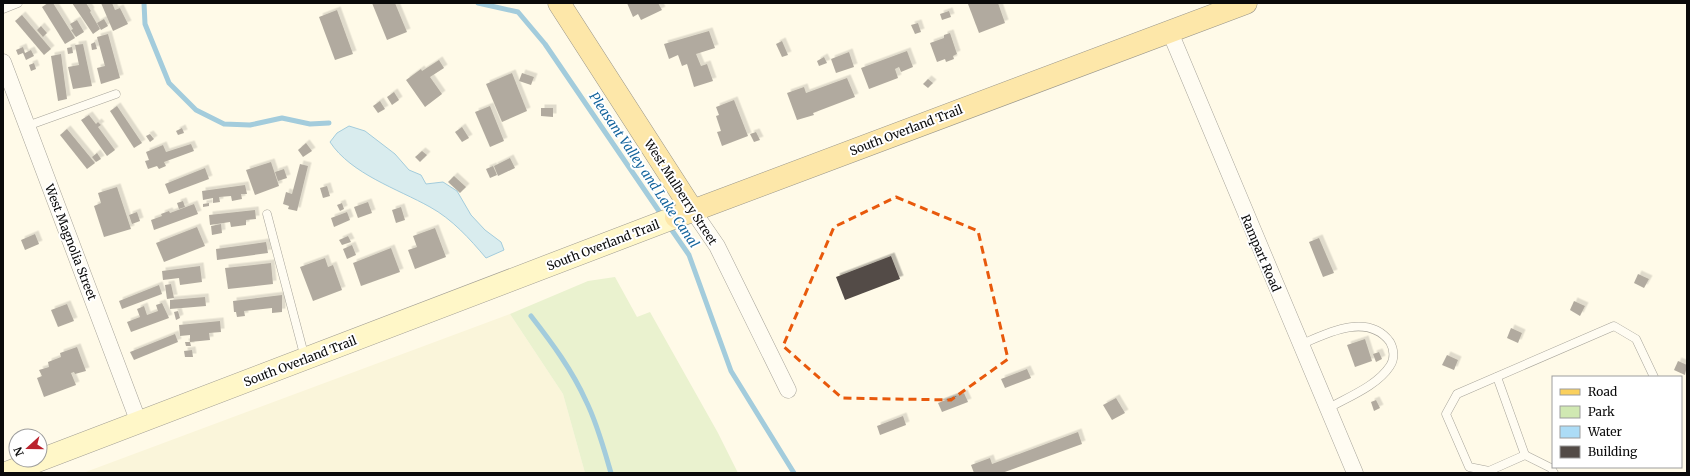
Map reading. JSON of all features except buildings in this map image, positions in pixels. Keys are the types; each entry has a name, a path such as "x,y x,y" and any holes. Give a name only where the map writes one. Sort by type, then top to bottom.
{"main road":[{"name":"West Mulberry Street","path":"559,3 684,214"},
{"name":"South Overland Trail","path":"6,473 684,214 1246,3"}],"street":[{"name":"Rampart Road","path":"1170,32 1300,345 1355,473"},
{"name":"West Magnolia Street","path":"3,62 139,423"},
{"name":"West Mulberry Street","path":"684,214 717,246 788,390"}],"lane":[{"path":"3,9 18,3"},
{"path":"27,126 116,94"},
{"path":"267,214 305,359"},
{"path":"1525,455 1490,472 1469,467 1446,414 1457,394 1614,326 1636,339 1654,376"},
{"path":"1300,345 1323,335 1348,328 1362,327 1378,331 1385,336 1392,345 1393,354 1391,364 1382,376 1328,409"},
{"path":"1497,377 1525,455 1553,469"}],"highlighted area":[{"path":"896,197 978,231 1008,359 951,400 842,398 783,346 834,227"}],"shaded area":[{"path":"510,314 563,394 585,473 83,473"}],"green space":[{"path":"615,277 637,317 650,312 718,433 738,473 585,473 563,394 510,314 588,281"}],"water":[{"path":"349,126 365,131 395,154 409,170 421,175 426,184 443,182 457,191 471,215 485,230 501,242 504,250 486,258 446,217 417,200 376,180 350,163 330,142 337,133"}],"waterway":[{"path":"144,3 145,24 169,83 196,110 224,124 250,125 282,118 310,124 329,123"},
{"name":"Pleasant Valley and Lake Canal","path":"478,3 518,12 545,44 663,217"},
{"name":"Pleasant Valley and Lake Canal","path":"669,226 689,255 731,371 794,473"},
{"path":"531,316 561,357 590,409 611,473"}]}
